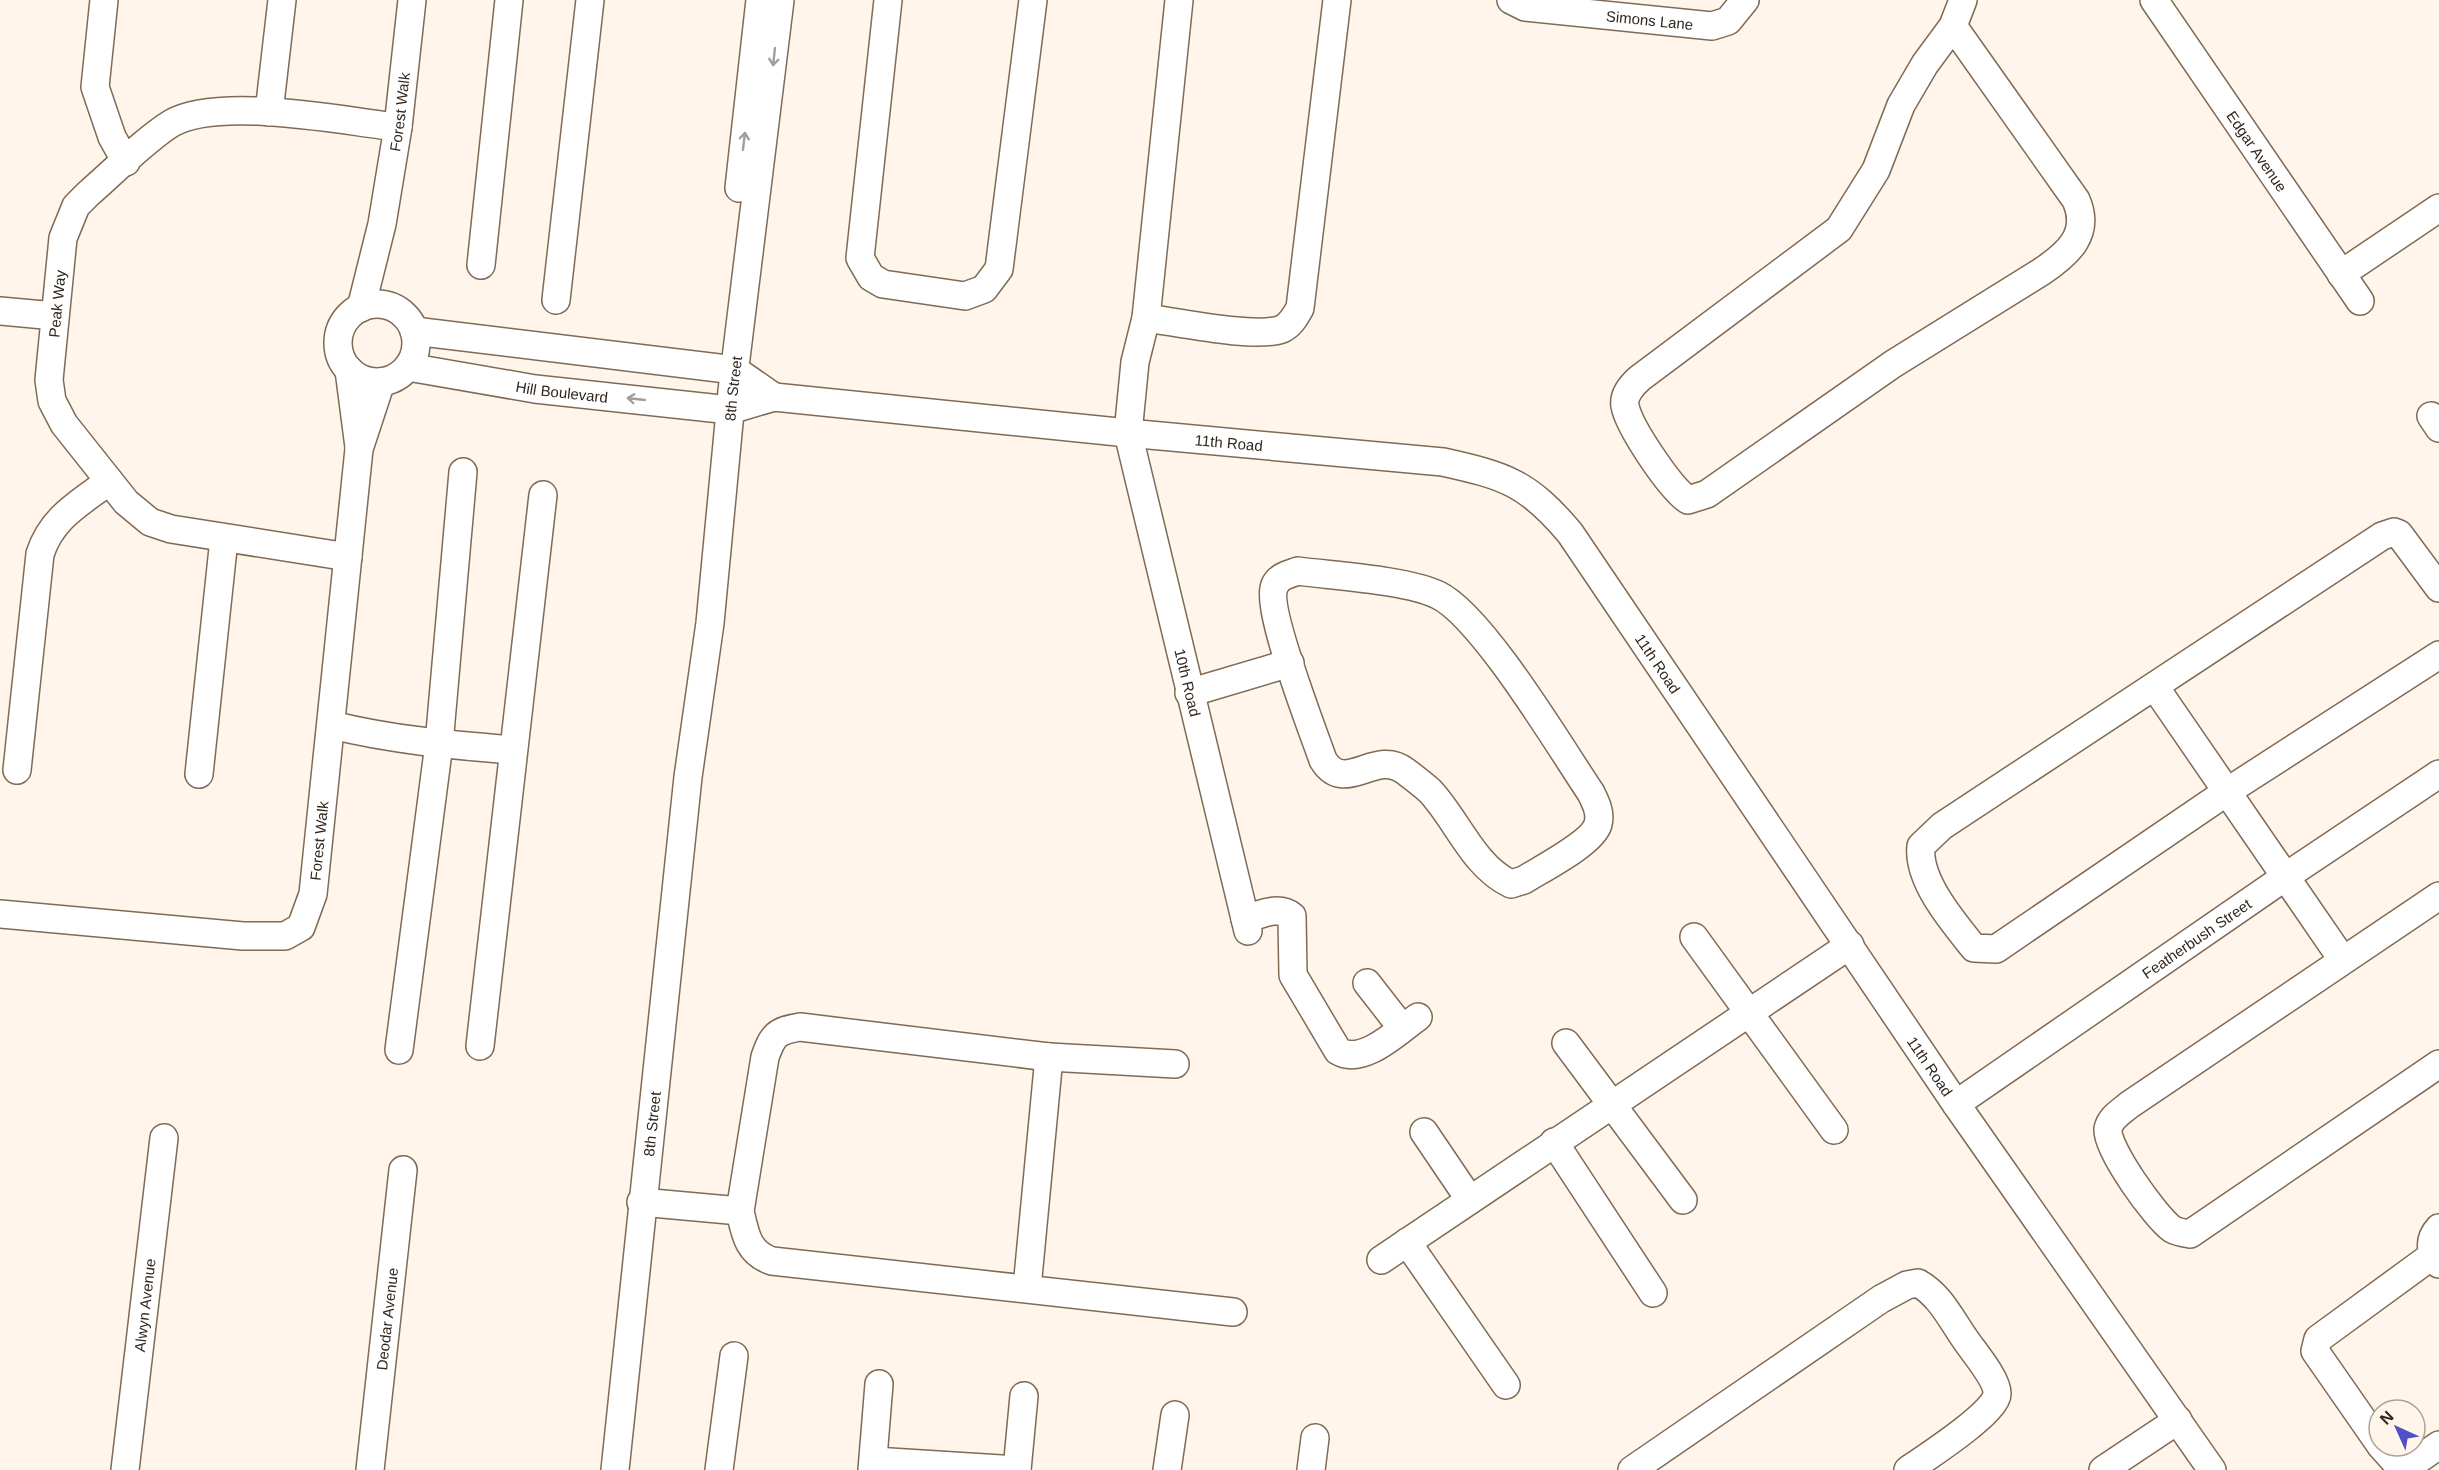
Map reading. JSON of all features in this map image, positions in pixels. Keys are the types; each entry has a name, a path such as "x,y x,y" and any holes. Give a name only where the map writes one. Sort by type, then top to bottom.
{"street":[{"path":"104,0 95,87 112,137 126,162"},
{"path":"269,112 282,0"},
{"name":"Forest Walk","path":"361,308 382,224 398,127 411,0"},
{"path":"481,265 509,0"},
{"path":"556,300 590,0"},
{"name":"8th Street","path":"615,1470 641,1202 688,777 694,621 724,410 760,0"},
{"name":"8th Street","path":"728,369 780,0"},
{"path":"888,0 860,258 871,277 883,284 965,296 984,289 999,269 1034,0"},
{"name":"10th Road","path":"1179,0 1146,318 1135,362 1128,433 1189,693 1247,925 1274,910 1287,912 1292,916 1293,975 1338,1052 1353,1056 1364,1053 1410,1023 1367,983"},
{"path":"1146,318 1243,330 1272,330 1283,328 1297,313 1300,308 1337,0"},
{"name":"Simons Lane","path":"1511,0 1525,7 1712,26 1728,21 1744,0"},
{"path":"1953,26 2076,200 2083,215 2075,241 2049,267 1893,364 1715,488 1688,500 1673,488 1647,448 1625,406 1627,395 1640,378 1839,229 1876,170 1901,105 1925,64 1953,26 1963,0"},
{"name":"Edgar Avenue","path":"2154,0 2360,301"},
{"name":"Peak Way","path":"348,557 171,529 150,522 126,502 64,423 52,401 48,380 63,238 69,219 82,200 170,124 188,116 212,111 269,112 398,127"},
{"path":"2341,274 2439,208"},
{"name":"Forest Walk","path":"382,224 388,306"},
{"path":"374,304 388,306 408,320 414,331 414,356 408,367 391,380 381,382 358,378 349,370 338,348 339,336 350,315 361,308 374,304"},
{"path":"0,311 55,316"},
{"path":"414,331 728,369"},
{"path":"466,378 471,338"},
{"path":"571,393 576,350"},
{"name":"Hill Boulevard","path":"408,367 571,393 724,410"},
{"name":"11th Road","path":"728,369 774,397"},
{"name":"Forest Walk","path":"349,370 359,449"},
{"name":"Forest Walk","path":"0,914 243,936 285,936 301,927 314,894 359,449 381,382"},
{"name":"11th Road","path":"724,410 774,397 1443,462 1487,471 1514,482 1533,494 1570,533 1956,1104 2212,1470"},
{"path":"399,1050 439,744 463,472"},
{"path":"17,770 40,554 46,534 57,520 109,481"},
{"path":"480,1046 543,495"},
{"path":"2439,588 2399,534 2387,534 1931,834 1921,846 1919,860 1926,879 1974,948 1996,949 2225,793 2439,655"},
{"path":"199,774 224,539"},
{"path":"1298,571 1419,588 1439,595 1465,615 1505,666 1591,793 1598,808 1598,824 1592,836 1524,880 1511,884 1500,878 1485,865 1430,792 1398,765 1386,762 1342,775 1327,766 1290,663 1274,614 1274,586 1281,578 1298,571"},
{"path":"1189,693 1290,663"},
{"path":"2155,687 2225,793 2342,959"},
{"path":"332,725 368,734 439,744 513,750"},
{"name":"Featherbush Street","path":"1956,1104 2285,877 2439,774"},
{"path":"2439,896 2342,959 2111,1120 2108,1131 2112,1150 2162,1221 2174,1230 2190,1234 2439,1064"},
{"path":"1694,937 1834,1130"},
{"path":"1381,1260 1611,1103 1850,945"},
{"path":"1175,1064 1049,1057 800,1027 781,1030 771,1042 765,1057 740,1211 752,1249 760,1257 772,1261 1233,1312"},
{"path":"1566,1043 1683,1200"},
{"path":"1027,1288 1049,1057"},
{"path":"1424,1132 1470,1200"},
{"name":"Alwyn Avenue","path":"124,1470 164,1138"},
{"path":"1554,1142 1653,1293"},
{"name":"Deodar Avenue","path":"370,1470 403,1170"},
{"path":"641,1202 740,1211"},
{"path":"2367,1425 2315,1351 2315,1344 2318,1339 2436,1260 2431,1243 2439,1228"},
{"path":"1407,1242 1506,1385"},
{"path":"1632,1470 1881,1299 1907,1285 1918,1283 1938,1298 1989,1375 1997,1393 1996,1400 1972,1424 1908,1470"},
{"path":"719,1470 734,1356"},
{"path":"879,1384 873,1465 1017,1470 1024,1395"},
{"path":"1167,1470 1174,1415"},
{"path":"2103,1470 2178,1420"},
{"path":"1311,1470 1314,1438"},
{"path":"2392,1458 2400,1467 2409,1466 2420,1458"}]}
